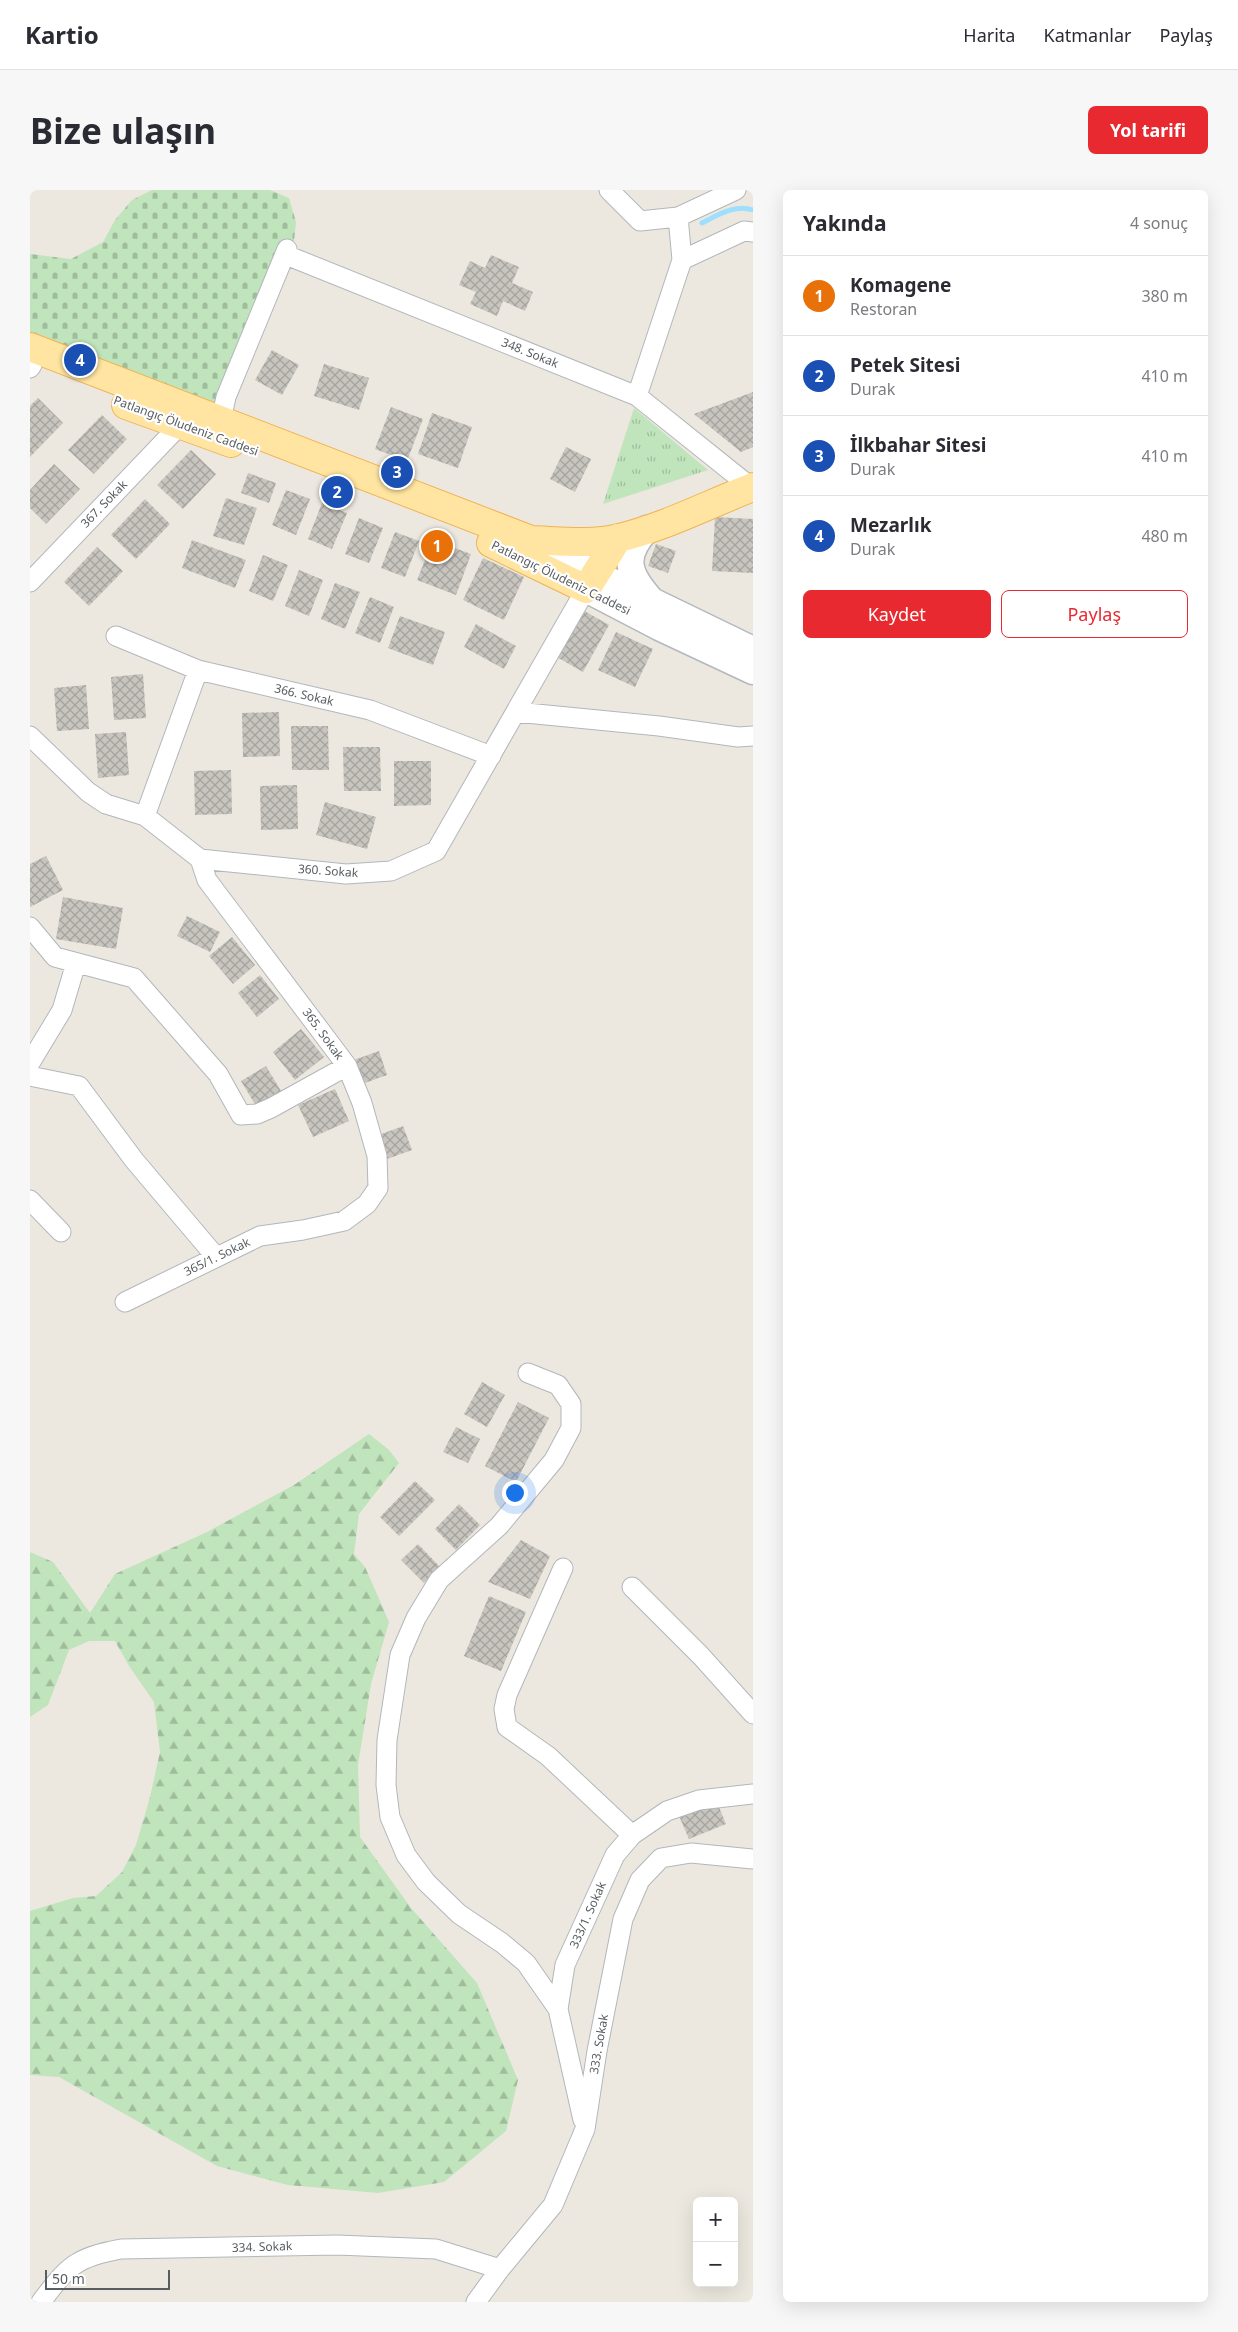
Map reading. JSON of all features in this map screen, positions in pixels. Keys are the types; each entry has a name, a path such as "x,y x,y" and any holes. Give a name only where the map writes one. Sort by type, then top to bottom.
{"main road":[{"name":"Patlangıç Öludeniz Caddesi","path":"31,361 221,420 531,540 659,627 753,671"},
{"name":"Patlangıç Öludeniz Caddesi","path":"31,361 179,426 252,450 590,581 652,601 753,650"},
{"path":"531,540 574,542 618,538 647,529 752,488"},
{"path":"647,529 632,546 630,555 636,580 652,601"},
{"path":"590,581 618,538"}],"street":[{"path":"609,190 640,221 678,217 736,190"},
{"path":"637,396 682,260 678,217"},
{"path":"682,260 744,231 753,232"},
{"name":"348. Sokak","path":"221,420 226,397 286,252 637,396 752,488"},
{"name":"367. Sokak","path":"30,582 179,426"},
{"name":"360. Sokak","path":"200,860 346,874 391,871 436,851 590,581"},
{"name":"366. Sokak","path":"116,636 198,670 370,710 491,756"},
{"path":"145,816 198,670"},
{"path":"516,712 659,726 738,737 753,736"},
{"path":"30,736 88,792 106,804 145,816 200,860"},
{"name":"365. Sokak","path":"200,860 207,880 346,1066 362,1103 377,1156 378,1188 367,1204 344,1221"},
{"path":"30,927 55,957 134,978 218,1074 241,1115 256,1114 271,1108 346,1066"},
{"path":"30,1063 62,1010 76,963"},
{"path":"30,1076 79,1086 134,1160 216,1257"},
{"path":"30,1200 61,1232"},
{"name":"365/1. Sokak","path":"125,1302 260,1236 303,1230 344,1221"},
{"path":"528,1373 558,1385 571,1404 571,1428 554,1460 499,1526 439,1580 416,1618 400,1655 387,1740 386,1784 390,1817 406,1855 426,1882 459,1914 502,1943 526,1963 558,2009"},
{"path":"563,1568 507,1695 504,1709 507,1727 548,1756 632,1835"},
{"path":"632,1587 701,1656 753,1714"},
{"name":"333/1. Sokak","path":"585,2129 558,2009 565,1965 615,1855 632,1835 667,1811 699,1800 753,1794"},
{"name":"333. Sokak","path":"476,2302 500,2269 553,2205 585,2129 597,2051 622,1919 640,1880 661,1858 691,1853 753,1859"},
{"name":"334. Sokak","path":"41,2302 59,2277 74,2264 94,2254 121,2249 337,2245 436,2250 500,2269"}],"green space":[{"path":"152,190 270,190 289,198 296,222 293,250 214,406 30,334 30,254 71,259 103,242 115,220 132,200"},
{"path":"634,408 708,470 603,504"},
{"path":"369,1434 389,1450 399,1463 359,1514 354,1554 365,1567 389,1622 371,1684 358,1765 360,1837 411,1908 477,1983 518,2080 506,2131 444,2182 378,2193 288,2185 217,2166 59,2077 30,2075 30,1911 73,1898 96,1896 122,1872 136,1845 150,1797 160,1752 154,1702 129,1666 115,1641 89,1641 69,1650 48,1705 30,1717 30,1552 53,1562 90,1613 115,1574 207,1532 294,1485"}],"building":[{"path":"491,255 519,267 512,283 533,292 525,311 503,301 497,316 470,304 476,292 459,285 470,261 485,268"},
{"path":"272,350 299,365 282,395 255,380"},
{"path":"324,364 369,378 359,410 314,396"},
{"path":"753,392 753,447 741,452 694,414"},
{"path":"38,398 63,423 30,457 30,406"},
{"path":"391,407 423,419 407,461 375,449"},
{"path":"432,413 472,427 458,468 418,454"},
{"path":"102,415 127,439 94,474 68,450"},
{"path":"566,447 591,459 575,492 550,479"},
{"path":"191,450 216,474 183,509 157,485"},
{"path":"54,464 80,489 46,524 30,508 30,490"},
{"path":"248,473 276,483 269,503 241,493"},
{"path":"286,490 310,499 296,535 272,525"},
{"path":"226,498 257,508 244,545 213,536"},
{"path":"145,499 170,524 136,559 111,535"},
{"path":"322,503 347,513 332,549 308,539"},
{"path":"715,517 753,519 753,573 712,571"},
{"path":"359,518 383,528 369,563 345,554"},
{"path":"395,532 419,541 405,577 381,568"},
{"path":"192,540 246,560 235,588 182,568"},
{"path":"433,540 471,554 456,595 417,580"},
{"path":"656,544 676,551 668,573 648,566"},
{"path":"97,547 123,571 89,606 64,582"},
{"path":"263,555 288,565 273,601 249,591"},
{"path":"483,558 524,577 504,620 463,600"},
{"path":"299,570 323,580 309,616 285,606"},
{"path":"335,583 360,592 345,629 321,619"},
{"path":"370,597 394,607 380,643 355,633"},
{"path":"581,609 609,625 583,672 555,656"},
{"path":"400,616 445,632 433,665 388,648"},
{"path":"476,624 516,646 504,669 464,647"},
{"path":"616,632 653,649 635,687 598,670"},
{"path":"143,674 146,718 114,720 111,677"},
{"path":"86,685 89,729 57,731 54,688"},
{"path":"279,712 280,756 243,757 242,713"},
{"path":"291,726 328,726 329,770 292,770"},
{"path":"126,732 129,775 98,778 95,734"},
{"path":"343,747 380,747 381,791 344,791"},
{"path":"394,761 431,761 431,805 394,806"},
{"path":"231,770 232,814 195,815 194,771"},
{"path":"297,785 298,829 261,830 260,786"},
{"path":"325,802 376,817 367,849 316,835"},
{"path":"46,856 63,890 30,907 30,864"},
{"path":"63,897 123,908 116,949 56,939"},
{"path":"187,916 220,932 210,952 177,936"},
{"path":"232,937 255,965 233,984 209,956"},
{"path":"260,975 279,999 257,1017 238,993"},
{"path":"301,1029 324,1057 295,1080 273,1052"},
{"path":"379,1051 387,1075 362,1084 354,1060"},
{"path":"266,1066 281,1091 256,1106 241,1081"},
{"path":"335,1089 349,1121 313,1137 298,1105"},
{"path":"403,1126 412,1150 387,1159 379,1135"},
{"path":"482,1382 505,1395 487,1427 464,1414"},
{"path":"518,1402 549,1418 516,1482 485,1466"},
{"path":"456,1427 480,1439 468,1463 443,1452"},
{"path":"415,1481 435,1500 399,1536 380,1517"},
{"path":"459,1504 480,1525 456,1550 435,1529"},
{"path":"521,1540 550,1556 530,1599 488,1582"},
{"path":"418,1544 440,1567 424,1583 401,1560"},
{"path":"489,1596 526,1612 501,1671 464,1656"},
{"path":"716,1800 726,1824 689,1839 679,1816"}],"waterway":[{"path":"702,223 733,209 753,210"}],"place":[{"name":"Mezarlık","path":"80,360"},
{"name":"İlkbahar Sitesi","path":"397,472"},
{"name":"Petek Sitesi","path":"337,492"},
{"name":"Komagene","path":"437,546"}]}
